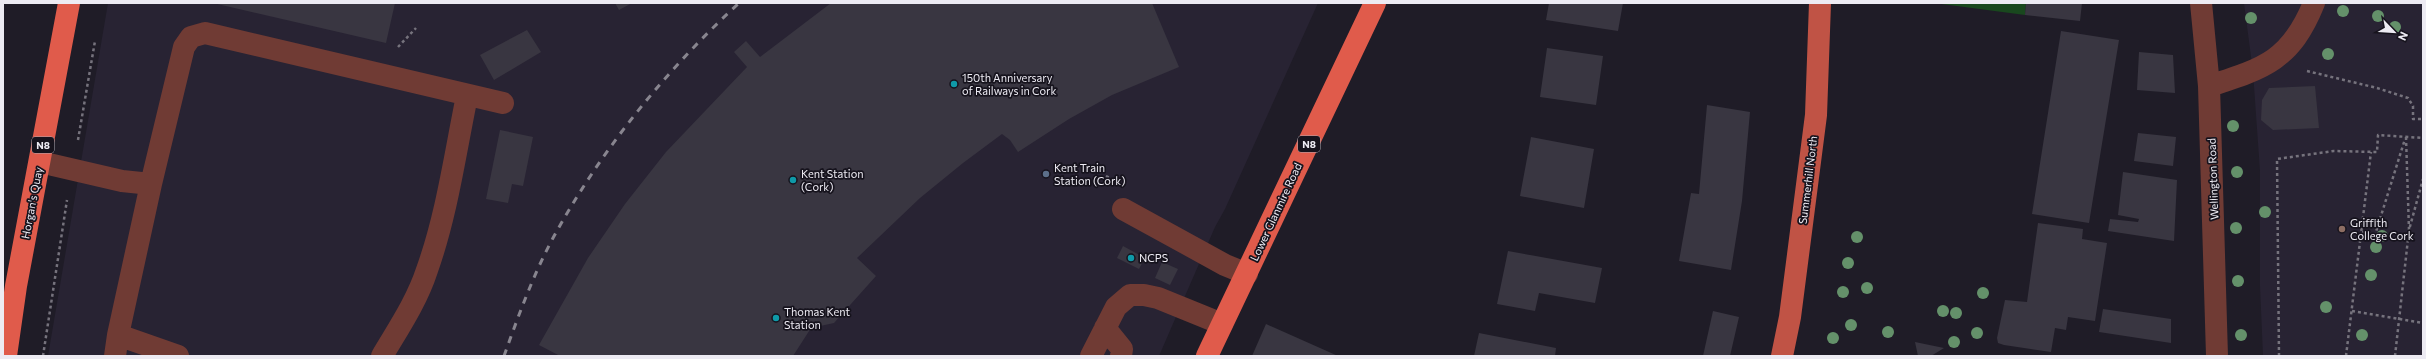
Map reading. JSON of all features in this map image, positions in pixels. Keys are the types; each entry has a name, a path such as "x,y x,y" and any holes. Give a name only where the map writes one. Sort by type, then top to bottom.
{"highway":[{"name":"Horgan's Quay","path":"6,356 16,286 69,3"},
{"name":"Lower Glanmire Road","path":"1207,356 1375,3"}],"main road":[{"name":"Summerhill North","path":"1782,356 1790,316 1816,115 1820,3"}],"street":[{"name":"Wellington Road","path":"2201,3 2210,86 2217,356"},
{"path":"2210,86 2253,72 2286,50 2301,32 2314,3"},
{"path":"114,356 151,184 184,47 191,37 205,33 467,96 503,103"},
{"path":"382,356 410,308 427,272 439,231 467,96"},
{"path":"40,162 122,181 151,184"},
{"path":"1123,209 1225,265 1247,274"},
{"path":"1092,356 1116,307 1130,295 1144,295 1222,324"},
{"path":"1105,328 1122,349 1120,356"},
{"path":"118,335 178,356"}],"path":[{"path":"395,50 416,28"},
{"path":"77,147 97,33"},
{"path":"2286,50 2299,70 2377,88 2408,98 2413,106 2413,119 2423,119"},
{"path":"2279,356 2276,159 2334,151 2377,152 2378,135 2423,138"},
{"path":"2396,356 2409,230 2406,136"},
{"path":"2362,232 2375,235 2406,136"},
{"path":"2346,356 2371,152"},
{"path":"2409,230 2423,179"},
{"path":"43,356 68,192"},
{"path":"2352,311 2423,323"}],"shaded area":[{"path":"108,3 1318,3 1225,209 1215,227 1159,356 48,356"},
{"name":"Griffith College Cork","path":"2244,3 2423,3 2423,356 2263,356 2260,286 2260,171 2253,72"}],"green space":[{"path":"1934,3 2026,3 2025,15"}],"building":[{"path":"213,3 395,3 386,43"},
{"path":"615,3 632,3 619,10"},
{"name":"Kent Station (Cork)","path":"831,3 1152,3 1179,67 1112,95 1069,119 1018,152 1010,140 1002,134 963,163 920,198 857,258 876,276 834,323 811,328 793,356 560,356 539,345 588,258 625,204 666,152 747,67 734,52 746,41 760,57"},
{"path":"1549,3 1623,3 1618,31 1546,20"},
{"path":"2026,3 2082,3 2080,21 2025,15"},
{"path":"527,30 541,52 494,80 480,55"},
{"path":"2061,31 2119,40 2089,223 2032,214"},
{"path":"1547,48 1603,56 1596,105 1540,97"},
{"path":"2139,52 2173,55 2175,93 2137,90"},
{"path":"2315,86 2319,128 2273,130 2261,120 2262,100 2269,88"},
{"path":"1707,105 1750,112 1742,201 1731,270 1679,261 1691,193 1699,194"},
{"path":"500,130 533,137 523,186 512,184 508,203 486,199"},
{"path":"2138,133 2176,137 2173,166 2134,161"},
{"path":"1531,137 1594,149 1584,208 1520,196"},
{"path":"2123,172 2177,180 2174,241 2108,231 2110,219 2138,222 2139,219 2118,215"},
{"path":"2038,223 2083,229 2082,239 2107,243 2095,321 2068,317 2066,330 2055,328 2051,352 2004,345 1998,343 1997,338 2005,300 2027,302"},
{"name":"NCPS","path":"1123,246 1145,258 1139,269 1117,258"},
{"path":"1508,251 1602,268 1595,303 1539,293 1535,311 1497,304"},
{"path":"1162,262 1178,269 1170,285 1155,278"},
{"path":"2103,309 2171,319 2171,343 2099,332"},
{"path":"1713,311 1739,317 1730,356 1703,356"},
{"path":"1266,324 1338,356 1252,356"},
{"path":"1479,333 1556,348 1555,356 1474,356"},
{"path":"1915,342 1944,348 1931,356 1918,356"}],"railway":[{"path":"504,356 526,296 546,252 572,205 592,174 613,143 660,84 685,56 739,3"}],"place":[{"name":"150th Anniversary of Railways in Cork","path":"954,84"},
{"name":"Kent Train Station (Cork)","path":"1046,174"},
{"name":"Kent Station (Cork)","path":"793,180"},
{"name":"Griffith College Cork","path":"2342,229"},
{"name":"NCPS","path":"1131,258"},
{"name":"Thomas Kent Station","path":"776,318"}]}
